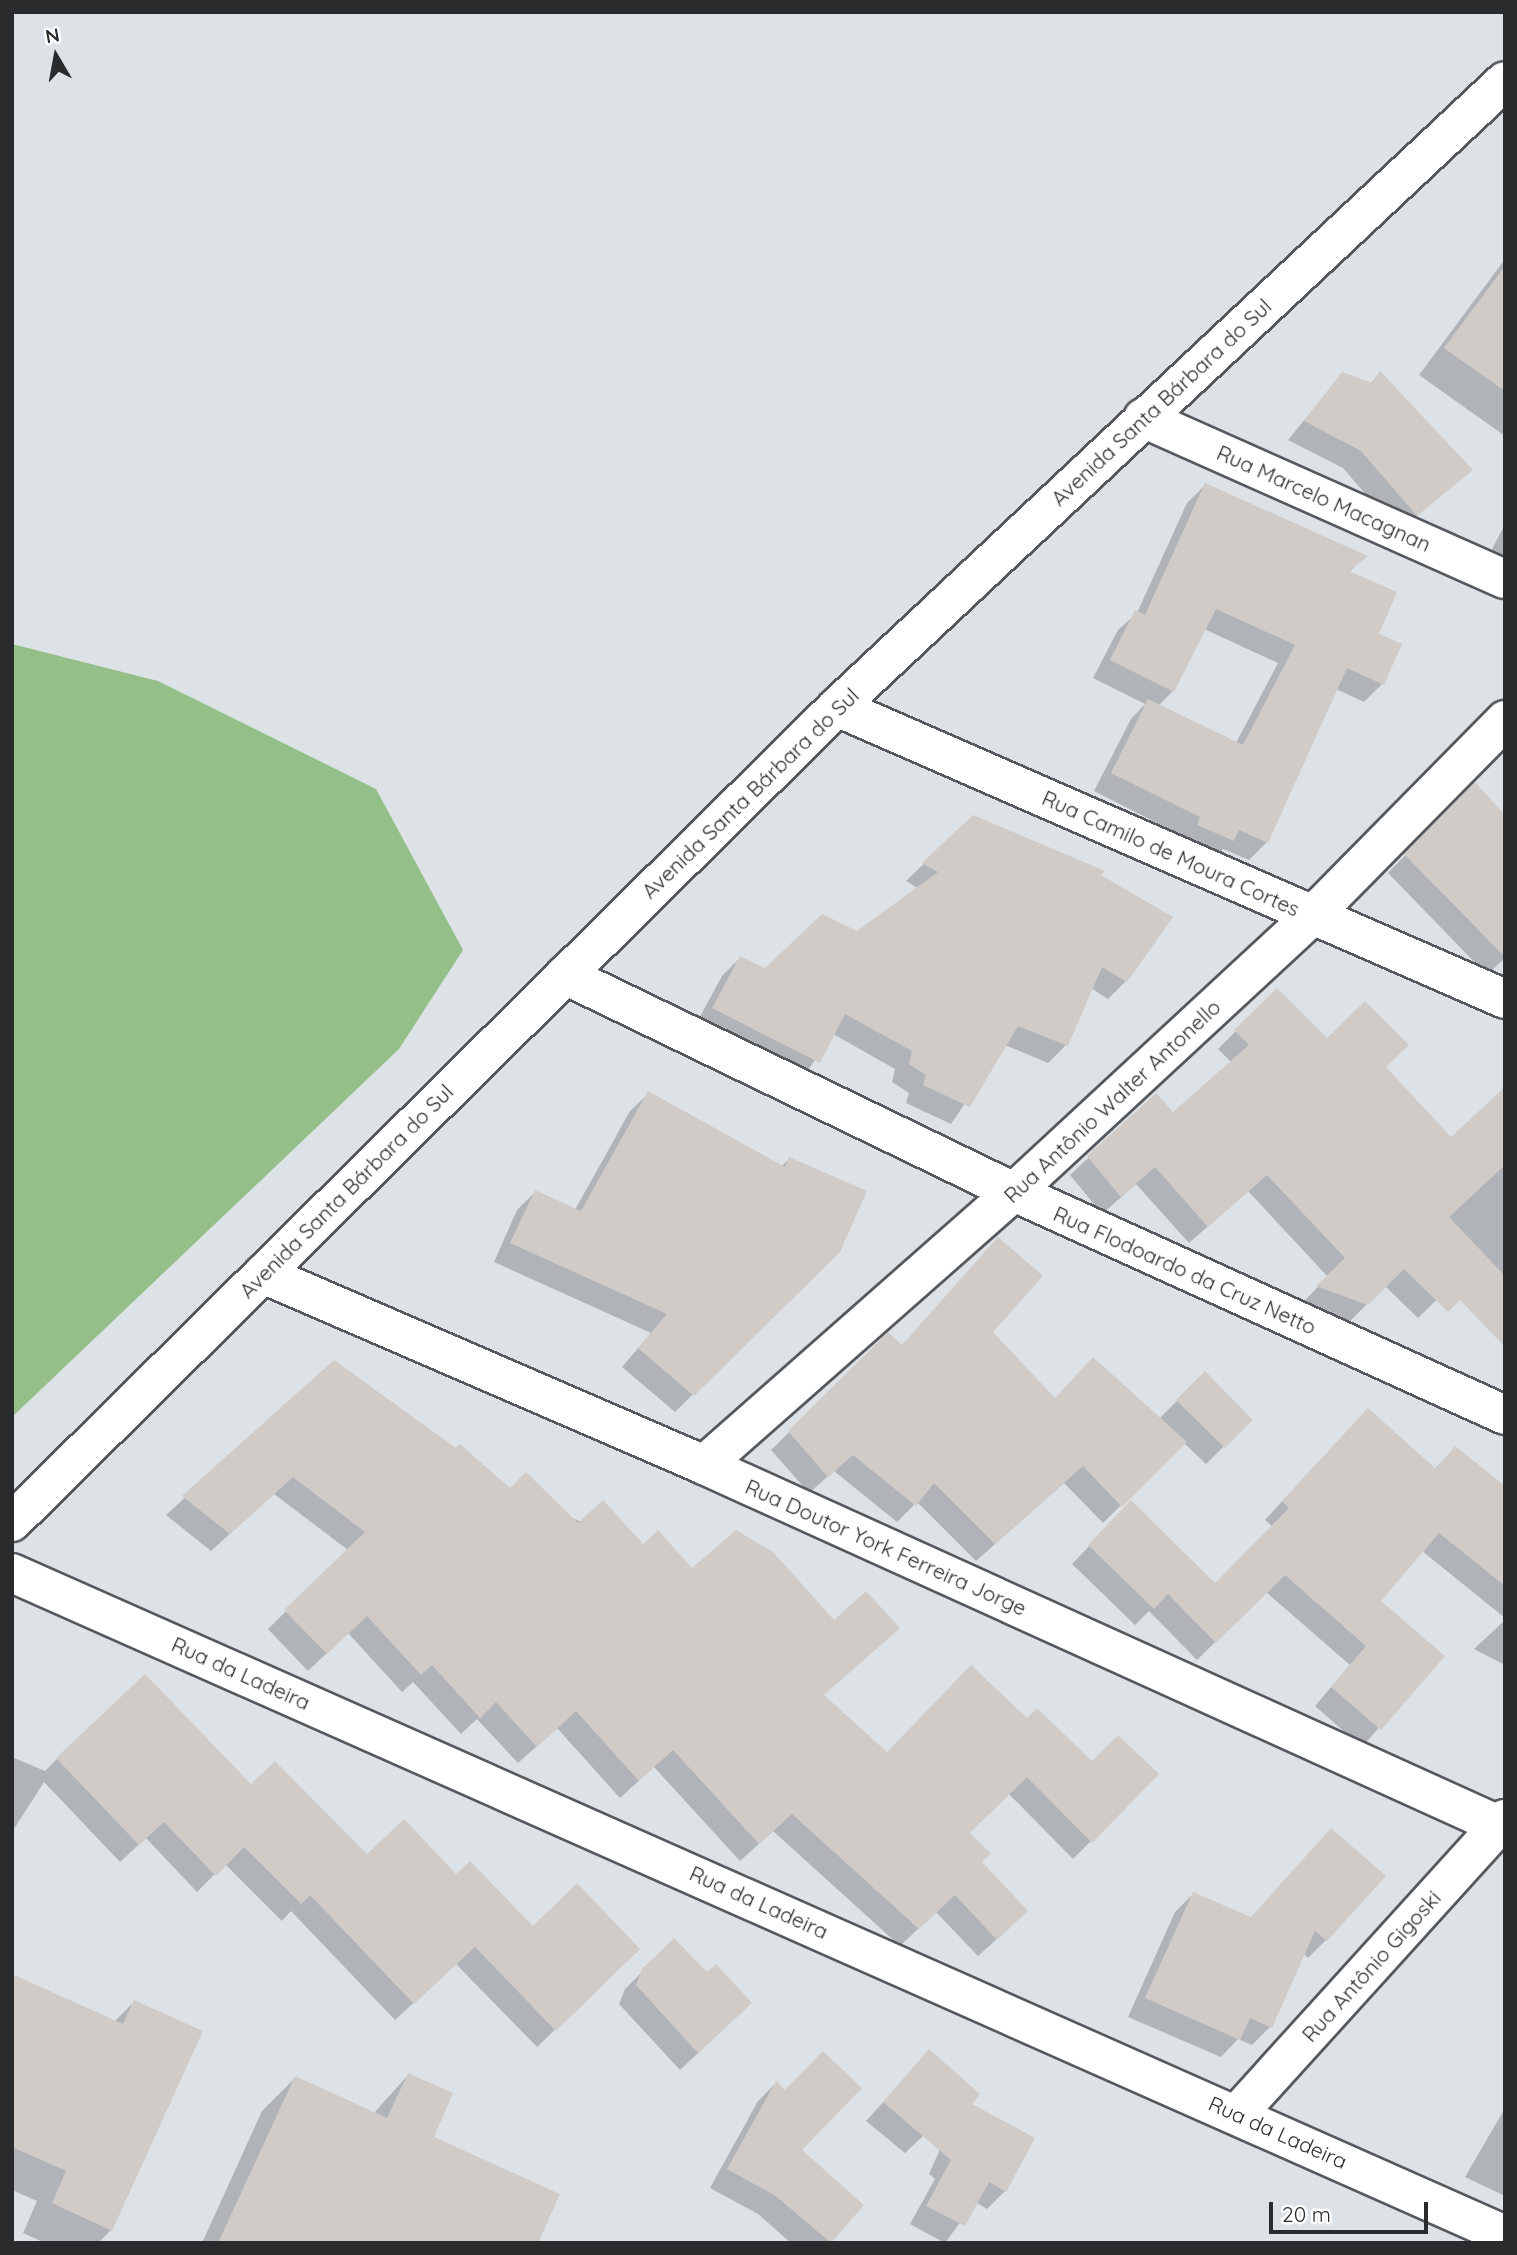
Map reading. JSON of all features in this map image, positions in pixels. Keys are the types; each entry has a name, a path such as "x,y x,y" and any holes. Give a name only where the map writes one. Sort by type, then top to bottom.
{"street":[{"name":"Avenida Santa Bárbara do Sul","path":"12,1522 837,707 1505,81"},
{"name":"Rua Marcelo Macagnan","path":"1143,418 1505,579"},
{"name":"Rua Camilo de Moura Cortes","path":"837,707 1505,999"},
{"name":"Rua Antônio Walter Antonello","path":"704,1465 1014,1192 1313,915 1505,720"},
{"name":"Rua Flodoardo da Cruz Netto","path":"565,975 1014,1192 1505,1415"},
{"name":"Rua Doutor York Ferreira Jorge","path":"263,1274 704,1465 1503,1824"},
{"name":"Rua da Ladeira","path":"12,1573 1238,2113 1505,2235"},
{"name":"Rua Antônio Gigoski","path":"1238,2113 1503,1824"}],"green space":[{"path":"12,644 158,681 376,789 463,950 399,1049 12,1417"}],"building":[{"path":"1505,266 1505,391 1444,348"},
{"path":"1380,371 1473,470 1417,516 1361,451 1304,421 1342,372 1372,383"},
{"path":"1205,483 1368,556 1349,571 1397,592 1379,634 1402,644 1384,685 1347,668 1268,843 1239,830 1234,841 1197,825 1200,817 1111,773 1148,699 1243,745 1295,645 1216,609 1174,692 1110,660 1135,610 1145,615"},
{"path":"1475,782 1505,815 1505,957 1404,854"},
{"path":"973,815 1105,871 1101,875 1173,917 1127,982 1102,967 1068,1046 1018,1026 970,1107 923,1085 926,1075 909,1064 912,1051 845,1014 820,1063 712,1008 740,956 765,968 822,914 857,931 938,872 922,863"},
{"path":"1277,988 1327,1038 1365,1001 1409,1045 1386,1067 1451,1137 1505,1087 1505,1165 1449,1217 1505,1276 1505,1347 1460,1300 1448,1312 1404,1269 1368,1305 1316,1286 1345,1258 1267,1175 1208,1227 1155,1167 1121,1197 1087,1156 1156,1093 1173,1112 1249,1045 1234,1030"},
{"path":"648,1091 785,1167 789,1157 867,1191 840,1252 694,1396 638,1348 667,1314 510,1243 535,1190 581,1211"},
{"path":"998,1237 1043,1276 993,1332 1055,1398 1093,1357 1187,1442 1122,1507 1083,1466 995,1544 934,1483 916,1506 853,1455 828,1477 788,1431 888,1332 902,1345"},
{"path":"334,1360 456,1448 460,1444 510,1488 526,1472 578,1523 603,1500 643,1544 658,1530 692,1568 736,1530 773,1552 834,1620 866,1591 900,1628 824,1695 887,1752 971,1665 1027,1718 1037,1708 1092,1761 1118,1735 1159,1774 1092,1843 1027,1777 970,1833 991,1854 982,1862 1028,1911 997,1940 955,1895 919,1929 792,1814 759,1844 673,1750 639,1781 576,1711 537,1747 496,1702 480,1718 432,1665 421,1675 367,1616 327,1654 284,1610 365,1532 293,1477 230,1534 182,1496"},
{"path":"1205,1371 1253,1420 1225,1448 1176,1400"},
{"path":"1368,1408 1436,1469 1455,1446 1505,1486 1505,1586 1439,1533 1381,1601 1445,1656 1381,1730 1331,1687 1366,1646 1285,1575 1216,1643 1168,1594 1154,1609 1088,1545 1131,1500 1215,1583 1289,1508 1282,1501"},
{"path":"145,1674 251,1784 275,1761 367,1854 404,1819 456,1874 470,1861 533,1926 577,1883 640,1949 556,2031 475,1947 414,2004 310,1895 301,1904 244,1847 216,1876 164,1822 139,1845 56,1758"},
{"path":"1331,1828 1386,1876 1327,1941 1315,1931 1272,2028 1250,2018 1240,2040 1145,1998 1193,1892 1251,1917"},
{"path":"674,1938 707,1972 716,1964 752,2003 698,2053 636,1985 642,1969"},
{"path":"12,1974 123,2024 134,2000 203,2031 112,2231 52,2203 66,2171 12,2147"},
{"path":"929,2049 980,2094 972,2104 1035,2138 1006,2192 989,2182 965,2226 926,2206 951,2160 883,2102"},
{"path":"823,2051 862,2088 802,2150 864,2205 831,2243 776,2196 727,2169 776,2081 785,2090"},
{"path":"408,2073 453,2093 434,2137 560,2194 538,2243 218,2243 295,2076 387,2118"}]}
